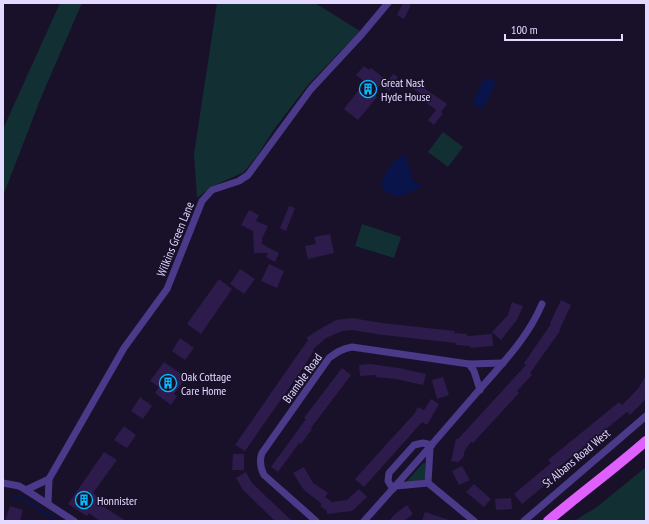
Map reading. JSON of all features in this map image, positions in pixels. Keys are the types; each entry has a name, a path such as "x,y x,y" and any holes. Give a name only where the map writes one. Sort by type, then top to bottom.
{"main road":[{"path":"548,521 646,442"}],"street":[{"name":"Wilkins Green Lane","path":"48,504 49,479 124,348 167,289 202,201 212,190 239,181 248,175 311,89 362,34 388,3"},
{"path":"364,521 520,343 538,314 542,304"},
{"name":"Bramble Road","path":"316,521 264,475 261,469 260,459 262,453 329,358 342,349 352,347 469,364 503,363"},
{"path":"469,364 474,372 480,390"},
{"name":"St Albans Road West","path":"524,521 646,416"},
{"path":"431,446 423,443 414,445 389,473 388,481 395,487 428,483 474,521"},
{"path":"428,483 431,446"},
{"path":"26,490 49,479"},
{"path":"3,483 19,486 74,521"}],"green space":[{"path":"60,3 82,3 42,95 3,196 3,129"},
{"path":"217,3 315,3 360,31 308,85 244,172 211,187 197,198 194,154"},
{"path":"443,132 463,147 448,167 428,152"},
{"path":"362,224 401,237 394,258 355,246"},
{"path":"423,463 425,463 425,478 423,480 408,483 407,481"},
{"path":"646,467 646,521 574,521 597,507"}],"shaded area":[{"path":"485,77 496,83 483,109 472,103"},
{"path":"405,155 413,181 422,186 400,196 390,194 381,184 387,170 393,162"}],"building":[{"path":"403,3 408,3 411,5 404,19 397,15"},
{"name":"Great Nast Hyde House","path":"364,66 369,70 371,68 388,81 393,74 398,77 389,91 380,85 373,94 377,97 358,120 344,109 365,82 356,75"},
{"path":"411,79 447,104 441,112 443,113 434,125 428,120 436,110 420,98 422,95 407,85"},
{"path":"289,206 295,208 286,231 280,228"},
{"path":"249,210 259,215 256,221 268,226 262,238 262,244 279,253 275,262 266,257 268,253 254,253 253,231 241,225"},
{"path":"330,234 334,253 308,259 305,246 316,244 314,237"},
{"path":"269,264 284,271 277,288 261,281"},
{"path":"240,269 255,279 244,294 230,284"},
{"path":"219,279 232,289 201,334 187,324"},
{"path":"561,300 571,305 560,331 530,373 532,375 517,391 519,393 473,443 471,442 465,450 463,458 458,462 451,461 456,439 458,439 526,365 524,363 551,324 550,323"},
{"path":"512,302 523,306 517,320 501,340 492,332 508,315"},
{"path":"352,318 382,323 455,331 454,333 468,334 467,336 492,334 493,346 470,348 470,346 456,345 456,343 352,330 342,331 326,338 313,349 314,350 303,368 245,451 235,445 308,340 306,338 336,320"},
{"path":"180,338 194,348 185,360 172,351"},
{"name":"Oak Cottage Care Home","path":"164,362 184,376 181,380 183,382 174,394 177,396 171,405 155,393 159,387 150,381"},
{"path":"370,364 426,374 423,385 396,379 376,377 376,375 360,376 359,365"},
{"path":"342,368 351,375 311,428 312,429 301,444 299,443 278,472 271,467 306,419 304,418"},
{"path":"646,375 646,399 630,415 627,412 554,471 557,475 522,504 514,494 551,463 548,460 619,402 622,405 638,389"},
{"path":"443,377 449,395 437,399 432,380"},
{"path":"140,397 152,406 143,419 131,411"},
{"path":"431,399 439,404 427,425 422,422 364,487 355,479 414,414 418,407 424,410"},
{"path":"124,426 136,435 127,448 114,440"},
{"path":"104,452 117,460 93,493 99,497 96,502 126,521 100,521 89,513 87,516 68,504"},
{"path":"233,454 244,454 244,470 232,470"},
{"path":"462,466 470,480 459,485 452,471"},
{"path":"304,467 313,483 328,493 325,497 332,502 347,500 359,489 367,497 352,511 327,514 327,511 320,506 322,504 304,490 293,473"},
{"path":"246,472 252,483 292,521 275,521 243,490 236,478"},
{"path":"474,484 491,499 484,507 466,492"},
{"path":"511,498 512,509 496,510 495,499"},
{"path":"407,505 413,514 404,521 389,521 394,515"},
{"path":"10,506 23,510 20,521 5,521"},
{"path":"425,512 449,520 449,521 422,521"}],"waterway":[{"path":"13,496 24,499 51,517"}],"place":[{"name":"Great Nast Hyde House","path":"368,89"},
{"name":"Oak Cottage Care Home","path":"168,383"},
{"name":"Honnister","path":"84,500"}]}
